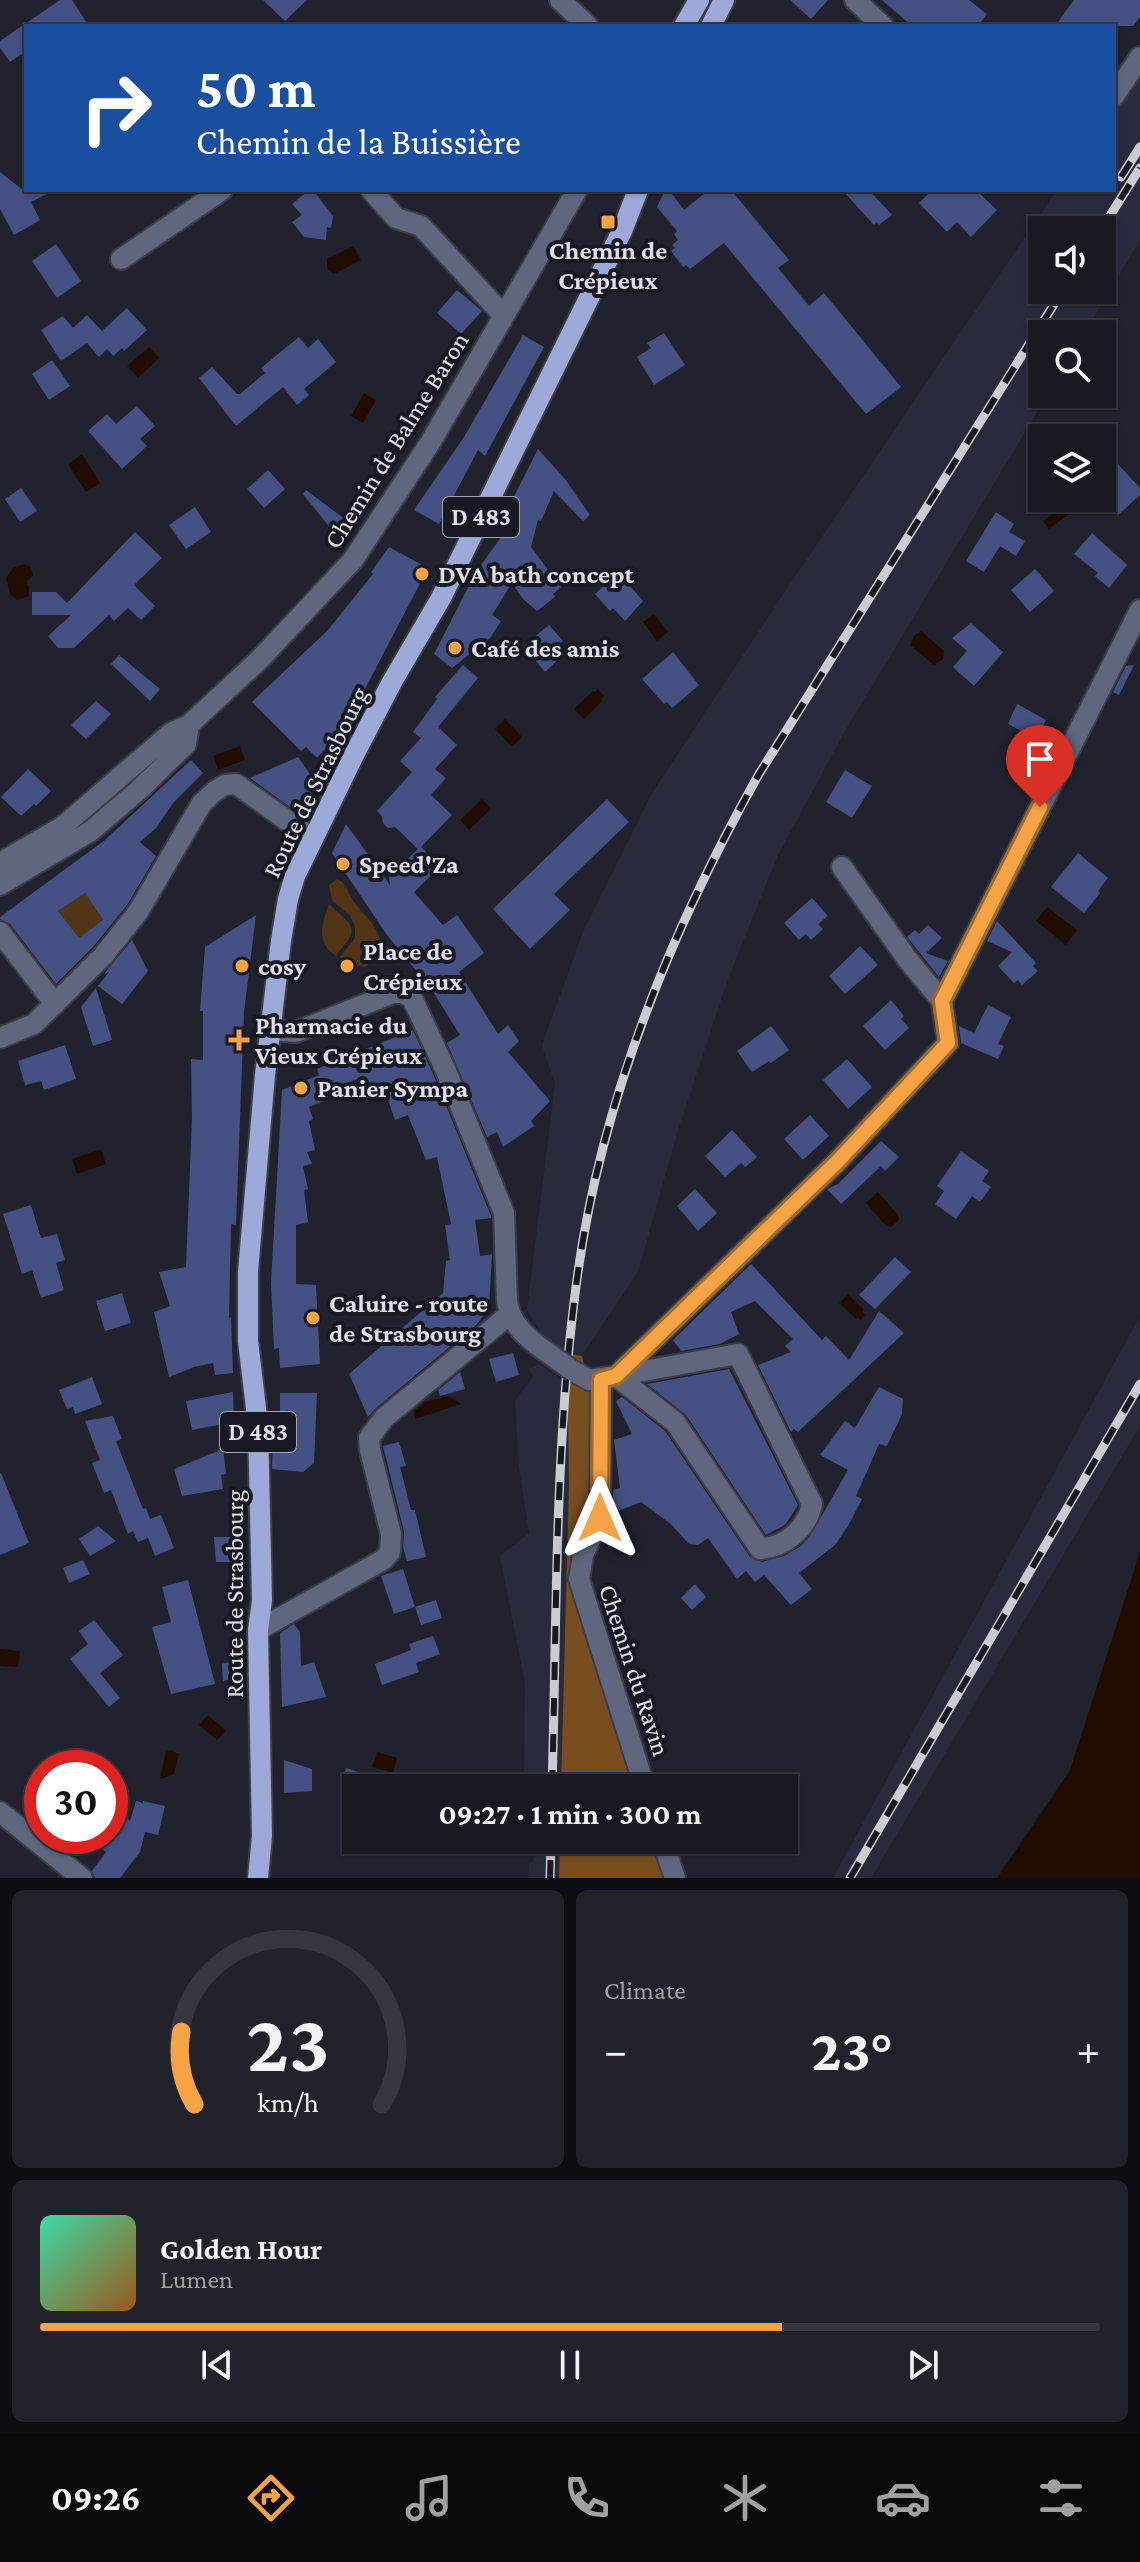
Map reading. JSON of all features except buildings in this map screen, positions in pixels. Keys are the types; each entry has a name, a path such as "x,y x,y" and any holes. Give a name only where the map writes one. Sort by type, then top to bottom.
{"main road":[{"path":"685,24 699,0"},
{"path":"712,24 724,0"},
{"name":"Route de Strasbourg","path":"258,1878 262,1836 258,1630 262,1600 258,1425 248,1341 248,1272 270,1030 285,911 295,876 313,839 392,682 441,598 622,231 637,192"},
{"name":"Route de Strasbourg","path":"262,1836 270,1878"}],"street":[{"path":"560,0 586,24"},
{"path":"855,0 881,24"},
{"path":"1116,93 1140,57"},
{"path":"121,259 219,192"},
{"path":"373,192 396,218 421,226 504,316"},
{"name":"Chemin de Balme Baron","path":"0,863 62,827 171,733 189,725 261,658 353,560 430,443 576,192"},
{"path":"942,1001 1140,610"},
{"name":"Chemin de Balme Baron","path":"0,885 91,831 186,744 189,725"},
{"path":"0,1038 34,1024 103,956 138,912 171,859 190,820 215,791 225,785 236,784 313,839"},
{"path":"608,1378 837,1162 948,1043 942,1001 908,960 842,867"},
{"path":"0,932 55,1004"},
{"path":"270,1030 296,1032 393,993 403,993 412,998 446,1071 504,1213 510,1314 524,1335 589,1380 738,1354 812,1504 809,1520 778,1547 760,1549 675,1422 608,1378"},
{"path":"258,1630 383,1560 390,1552 391,1534 369,1438 384,1418 510,1314"},
{"name":"Chemin du Ravin","path":"608,1378 600,1518 586,1546 579,1579 641,1774"},
{"path":"0,1812 82,1878"},
{"path":"667,1854 675,1878"}],"shaded area":[{"path":"1140,67 1140,240 1116,280 1116,216 1039,216 1056,192 1116,192 1116,103"},
{"path":"1028,233 1028,304 1102,304 1092,320 1028,320 1028,408 1040,408 845,731 778,855 728,979 678,1130 638,1272 582,1356 567,1354 550,1347 527,1310 555,1084 542,1045 583,932 652,793"},
{"path":"353,246 361,260 334,274 327,268 327,259"},
{"path":"149,347 159,358 138,378 127,366"},
{"path":"364,393 376,400 363,423 351,416"},
{"path":"82,454 100,483 86,492 68,464"},
{"path":"1055,512 1069,514 1049,529 1043,521"},
{"path":"24,564 31,567 33,576 26,582 29,596 17,600 10,594 6,578 13,568"},
{"path":"654,614 668,632 657,641 643,622"},
{"path":"921,631 944,651 943,659 934,665 910,645 914,636"},
{"path":"598,689 604,696 602,701 584,719 574,709"},
{"path":"505,719 522,737 512,747 495,729"},
{"path":"240,746 245,760 218,770 213,756"},
{"path":"482,799 491,809 469,830 460,820"},
{"path":"337,879 373,925 380,940 378,956 365,967 340,957 355,938 355,926 350,916 332,900 329,885"},
{"path":"85,893 103,920 84,946 58,911"},
{"path":"329,904 350,924 351,929 348,940 336,956 325,945 322,932"},
{"path":"1047,907 1077,930 1066,945 1036,921"},
{"path":"101,1149 106,1164 77,1174 72,1159"},
{"path":"878,1192 898,1215 899,1220 891,1227 886,1226 866,1203"},
{"path":"848,1294 864,1310 861,1320 839,1303"},
{"path":"1140,1316 1140,1426 871,1878 833,1878"},
{"path":"567,1354 582,1356 594,1403 591,1495 576,1525 572,1549 574,1562 642,1774 561,1774 569,1484"},
{"path":"539,1364 594,1403 591,1495 576,1525 572,1550 642,1774 524,1774 525,1683 500,1556 529,1533 519,1468 515,1401 533,1376 529,1369"},
{"path":"448,1396 461,1404 415,1419 414,1411 425,1402"},
{"path":"1140,1552 1140,1878 997,1878 1070,1770"},
{"path":"0,1649 20,1651 18,1667 0,1666"},
{"path":"208,1715 226,1731 217,1740 199,1725"},
{"path":"171,1750 179,1754 174,1774 162,1779 166,1752"},
{"path":"377,1752 397,1758 393,1773 372,1767"},
{"path":"533,1854 667,1854 675,1878 528,1878 529,1864"},
{"path":"560,1854 667,1854 675,1878 559,1878"}],"railway":[{"path":"1121,177 1140,147"},
{"path":"1110,216 1140,168"},
{"path":"552,1774 560,1469 570,1342 588,1212 622,1082 669,955 759,774 1054,304"},
{"path":"850,1878 1140,1384"},
{"path":"550,1878 551,1854"}],"place":[{"name":"Chemin de Crépieux","path":"608,222"},
{"name":"DVA bath concept","path":"422,574"},
{"name":"Café des amis","path":"455,648"},
{"name":"Speed'Za","path":"343,864"},
{"name":"cosy","path":"242,966"},
{"name":"Place de Crépieux","path":"347,966"},
{"name":"Pharmacie du Vieux Crépieux","path":"239,1040"},
{"name":"Panier Sympa","path":"301,1088"},
{"name":"Caluire - route de Strasbourg","path":"313,1318"}],"route":[{"path":"600,1518 601,1380 616,1376 837,1162 948,1043 942,1001 1040,807"}]}
